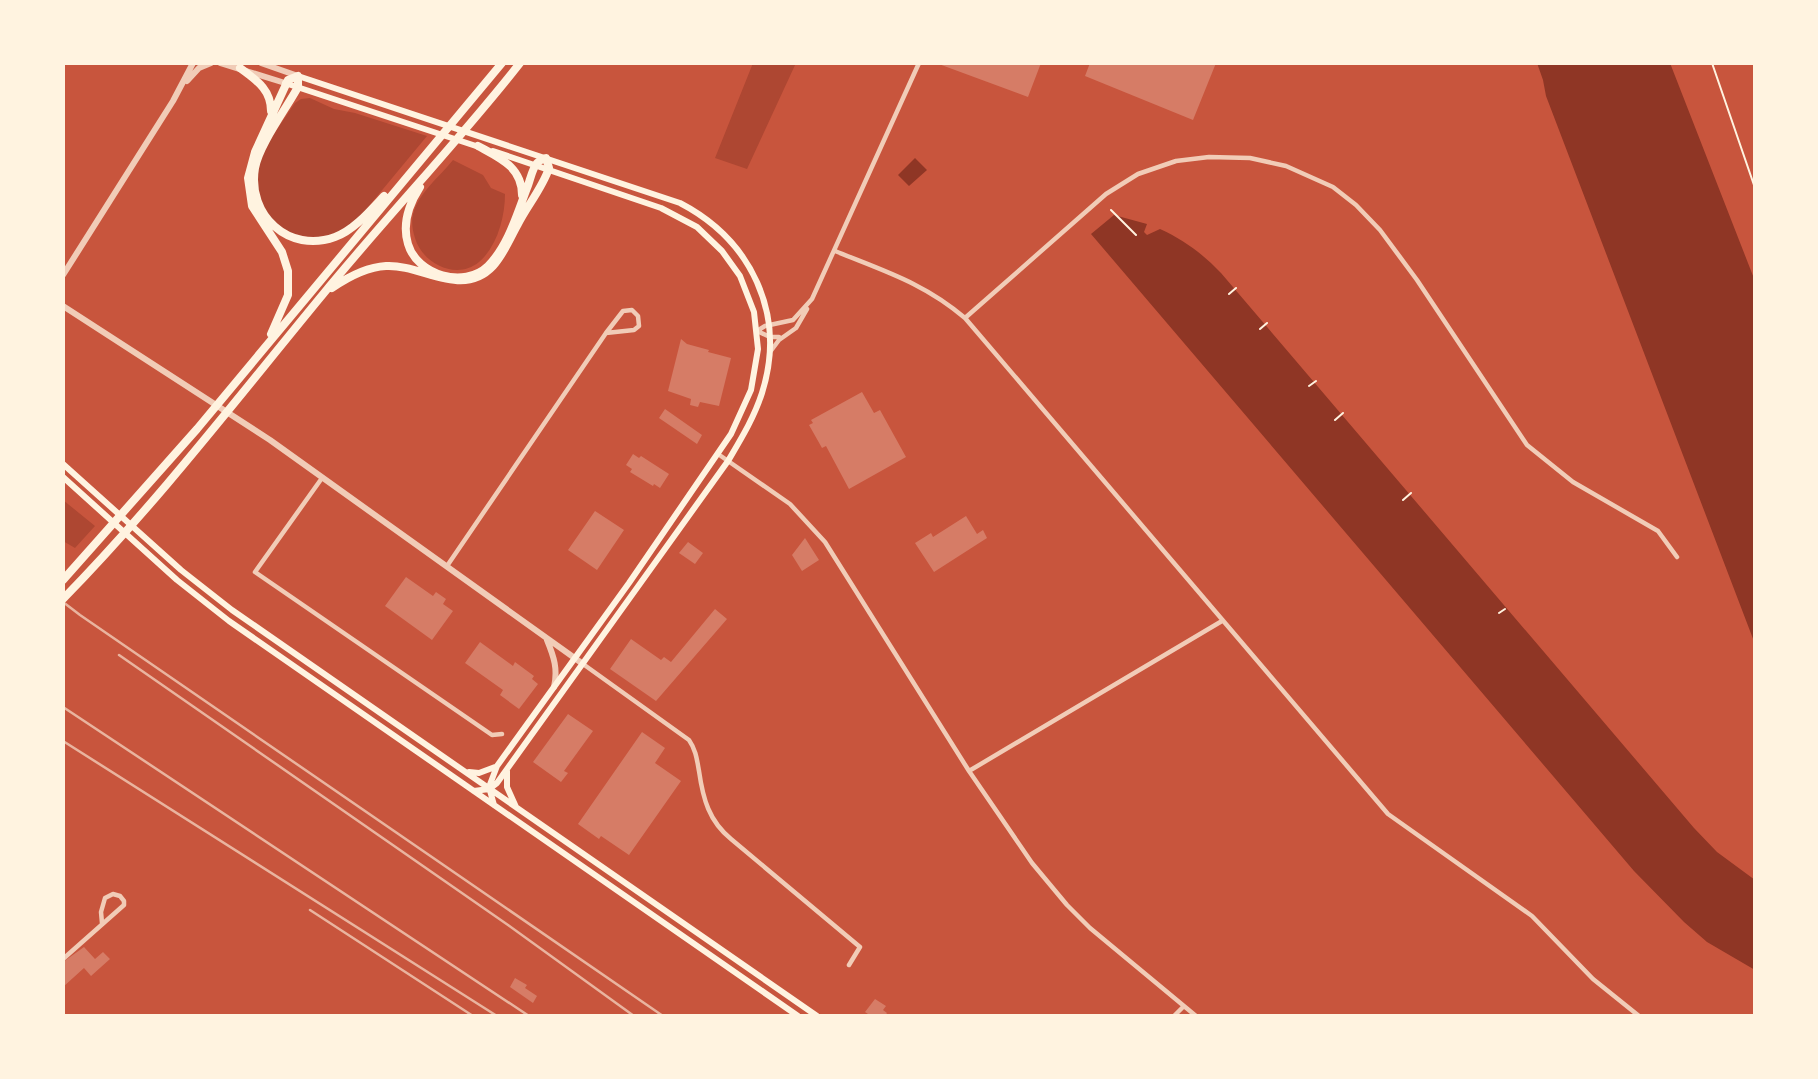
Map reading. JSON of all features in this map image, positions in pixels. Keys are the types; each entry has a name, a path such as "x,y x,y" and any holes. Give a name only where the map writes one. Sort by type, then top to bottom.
{"highway":[{"path":"63,580 197,429 502,63"},
{"path":"63,599 242,396 324,293 520,63"},
{"path":"240,68 267,92 271,103 269,123"},
{"path":"265,347 285,306 289,286 285,259 252,206 248,189 250,164 285,83 298,76 298,87 260,152 254,172 254,187 265,218 292,239 304,241 336,237 355,225 419,163"},
{"path":"478,146 513,167 520,180 522,200"},
{"path":"324,293 360,271 380,266 405,268 454,281 484,273 500,256 549,170 547,158 536,165 513,226 489,265 464,277 450,277 436,273 413,256 406,232 414,197 432,167"}],"main road":[{"path":"298,76 680,203 708,219 744,258 759,287 769,326 770,353 766,380 758,405 728,461 507,771 489,789 474,791"},
{"path":"285,83 661,208 697,227 733,264 748,293 757,331 757,365 751,390 736,425 576,659 497,766 489,781 494,804"},
{"path":"63,464 181,570 232,610 817,1016"},
{"path":"63,477 209,606 798,1016"},
{"path":"463,771 479,773 497,766"},
{"path":"507,771 508,787 517,809"}],"street":[{"path":"63,275 179,91 193,63"},
{"path":"179,91 199,68 211,63"},
{"path":"220,63 285,83"},
{"path":"261,63 298,76"},
{"path":"770,353 782,337 796,328 810,302 919,63"},
{"path":"965,318 1106,194 1138,174 1176,162 1209,157 1250,158 1286,166 1333,187 1356,205 1380,230 1417,280 1527,445 1573,482 1658,531 1677,557"},
{"path":"835,251 926,289 965,318 1388,814 1532,916 1587,972 1639,1016"},
{"path":"757,331 793,320 810,302"},
{"path":"63,306 197,391 689,740 695,752 705,802 715,824 860,947 849,965"},
{"path":"446,567 606,333 623,311 632,310 638,316 639,326 634,330 606,333"},
{"path":"757,331 770,337 782,337"},
{"path":"718,454 790,504 825,542 969,771 1011,834 1067,905 1100,937 1196,1016"},
{"path":"322,478 256,572 492,735 502,734"},
{"path":"969,771 1222,621"},
{"path":"547,638 555,661 553,689"},
{"path":"63,959 124,905 120,895 113,894 105,898 101,912 102,923"},
{"path":"700,949 707,940"},
{"path":"1174,1016 1184,1006"}],"path":[{"path":"1712,63 1755,188"},
{"path":"1111,210 1136,235"},
{"path":"1229,294 1236,288"},
{"path":"1260,329 1267,323"},
{"path":"1309,386 1316,381"},
{"path":"1335,420 1343,413"},
{"path":"1403,499 1411,493"},
{"path":"1500,613 1505,609"}],"shaded area":[{"path":"753,63 796,63 747,169 715,158"},
{"path":"1537,63 1670,63 1755,281 1755,644 1546,96"},
{"path":"310,98 334,109 427,136 354,224 324,239 293,235 273,223 257,196 258,163 273,135 295,103"},
{"path":"915,158 927,170 909,186 898,175"},
{"path":"453,160 483,175 491,188 505,194 502,222 491,248 479,262 460,270 441,267 432,262 419,247 412,224 414,211 421,197"},
{"path":"1114,215 1147,224 1144,232 1147,235 1160,229 1169,233 1193,248 1221,273 1694,828 1717,852 1755,880 1755,970 1707,942 1634,871 1091,234"},
{"path":"63,500 95,526 75,548 63,541"}],"building":[{"path":"936,63 1041,63 1028,97"},
{"path":"1090,63 1216,63 1193,120 1085,76"},
{"path":"681,339 687,344 709,350 708,352 731,358 719,406 700,402 698,407 690,405 691,399 668,391"},
{"path":"862,392 874,413 880,410 906,457 849,489 826,446 822,448 809,425 813,423 811,420"},
{"path":"665,409 702,435 697,444 659,418"},
{"path":"633,454 639,458 641,456 669,474 660,488 630,472 632,469 626,465"},
{"path":"595,511 624,530 597,570 568,550"},
{"path":"966,516 977,534 983,530 987,538 934,572 915,543 931,533 933,537"},
{"path":"805,538 819,560 802,571 792,555"},
{"path":"688,542 703,553 695,564 679,553"},
{"path":"406,577 433,596 436,592 446,599 443,604 453,611 432,640 385,606"},
{"path":"715,609 727,619 656,701 610,669 631,639 661,660 664,657 671,662"},
{"path":"480,642 513,666 515,662 534,676 532,679 538,684 519,709 500,695 503,690 465,663"},
{"path":"568,714 593,731 564,771 568,773 561,782 533,762"},
{"path":"642,732 665,748 655,763 681,781 629,855 578,824"},
{"path":"84,947 95,959 103,952 110,959 91,976 84,968 63,987 63,962"},
{"path":"515,978 527,985 525,988 537,996 533,1003 510,987"},
{"path":"875,999 886,1006 883,1010 887,1013 885,1016 871,1016 865,1012"}],"railway":[{"path":"63,602 663,1016"},
{"path":"119,655 508,925 634,1016"},
{"path":"63,707 529,1016"},
{"path":"63,741 497,1016"},
{"path":"310,910 473,1016"}]}
